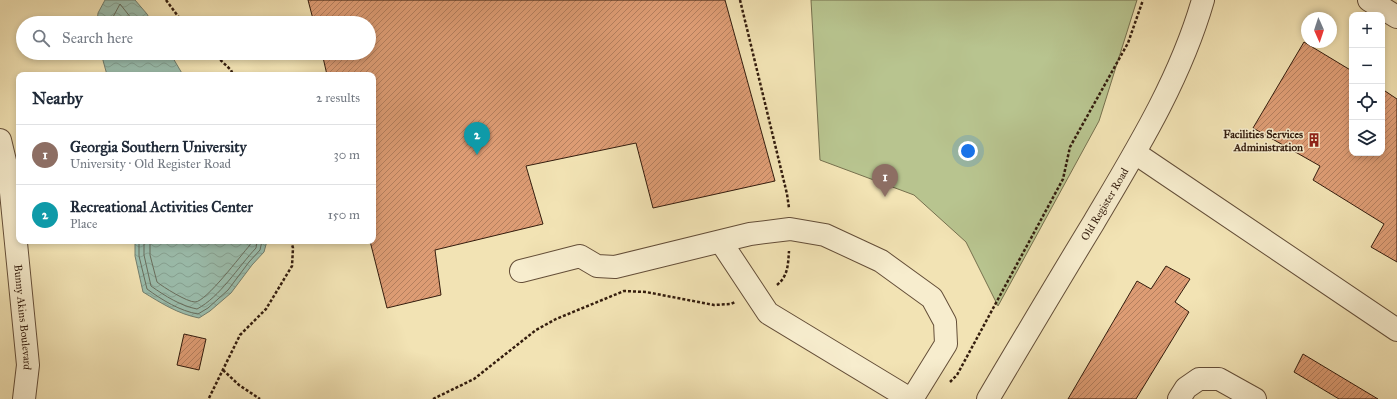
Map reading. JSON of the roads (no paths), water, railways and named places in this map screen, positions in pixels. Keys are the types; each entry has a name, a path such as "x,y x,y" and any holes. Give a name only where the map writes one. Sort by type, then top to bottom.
{"street":[{"name":"Old Register Road","path":"988,399 1135,153 1168,92 1195,26 1203,0"},
{"path":"1369,0 1397,17"},
{"name":"Bunny Akins Boulevard","path":"0,140 10,182 28,365 24,399"},
{"path":"1135,153 1397,330"},
{"path":"521,271 580,256 597,266 615,267 750,234 790,229 825,235 882,261 932,298 944,322 946,344 911,399 768,313 721,242"},
{"path":"1179,399 1186,388 1199,379 1219,379 1255,399"}],"water":[{"path":"105,0 135,0 148,16 98,16"},
{"path":"103,60 174,60 181,72 106,72"},
{"path":"135,244 266,244 264,252 231,293 210,311 199,318 177,311 143,292 135,256"}],"place":[{"name":"Facilities Services Administration","path":"1314,140"},
{"name":"Recreational Activities Center","path":"477,155"},
{"name":"Georgia Southern University","path":"885,197"}]}
